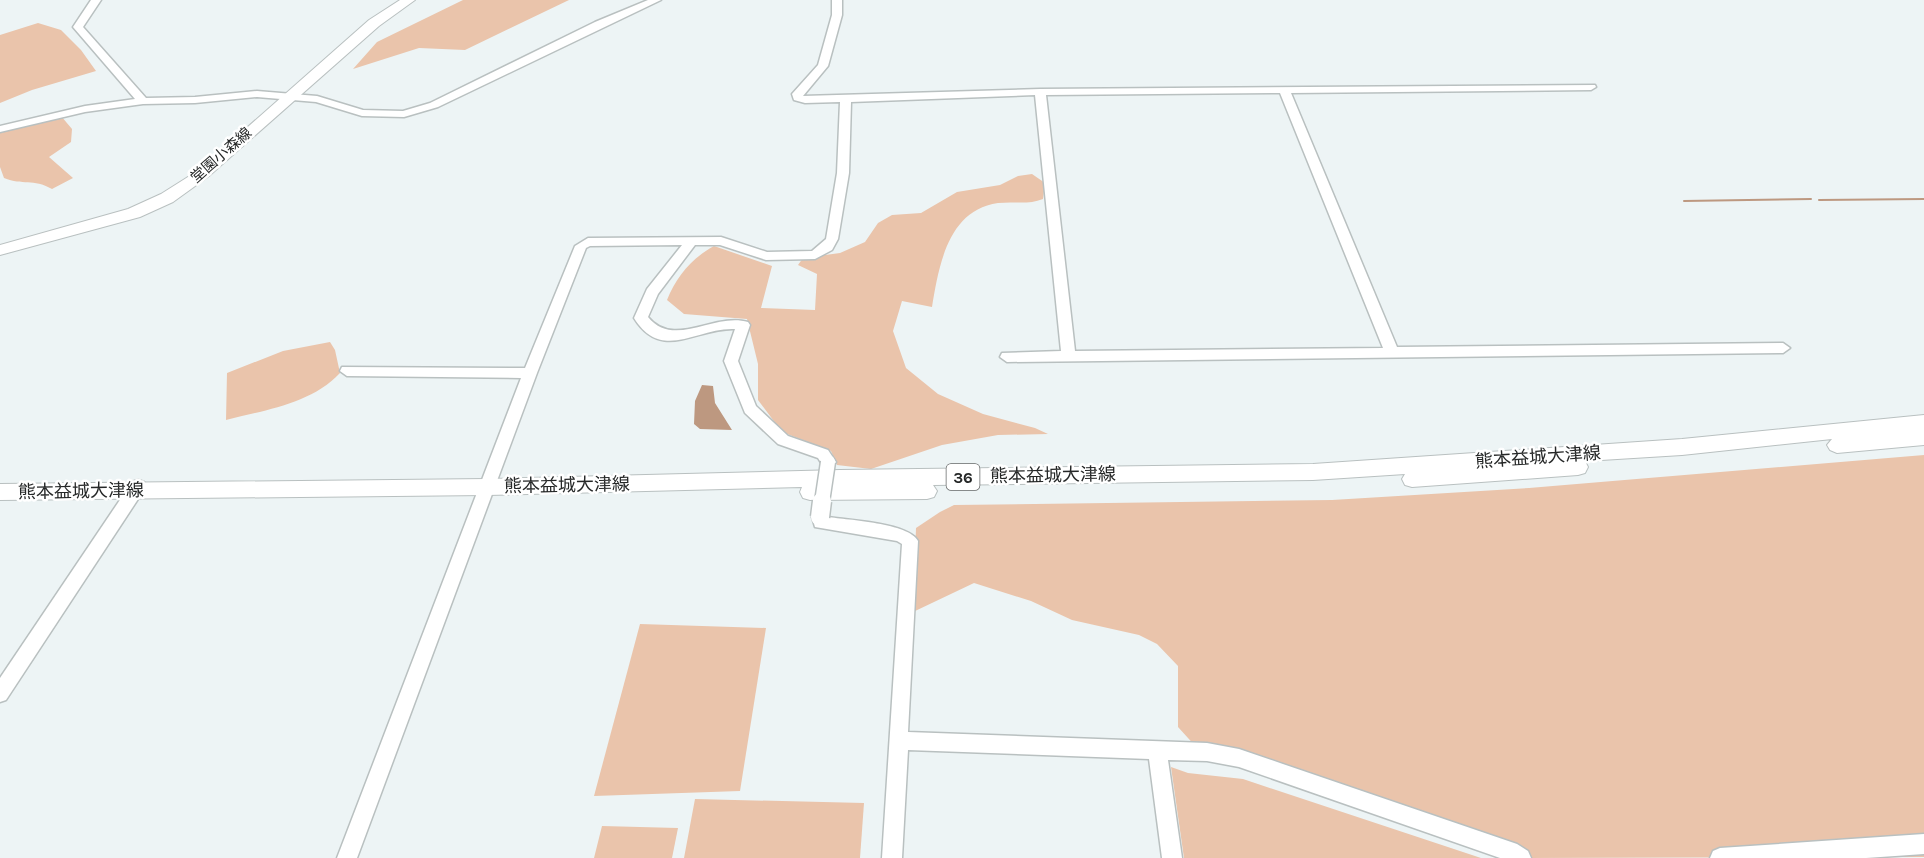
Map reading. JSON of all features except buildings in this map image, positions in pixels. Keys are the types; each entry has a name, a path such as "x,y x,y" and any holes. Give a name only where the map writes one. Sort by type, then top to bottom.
{"main road":[{"name":"堂園小森線","path":"0,250 134,213 167,198 204,173 374,23 409,0"},
{"name":"熊本益城大津線","path":"485,492 840,478 1313,472 1682,447 1924,422"},
{"name":"熊本益城大津線","path":"0,492 485,492 1328,484 1684,459 1924,436"},
{"name":"熊本益城大津線","path":"0,506 133,493"}],"street":[{"path":"96,0 78,27 143,101"},
{"path":"0,129 85,109 143,101 195,100 257,94 317,99 362,113 404,114 434,105 490,80 599,24 656,0"},
{"path":"837,0 837,15 823,66 797,94 798,98 805,100 846,99 1040,92 1591,87"},
{"path":"1284,90 1391,351"},
{"path":"1040,92 1068,355"},
{"path":"347,858 530,373 581,246 588,242 721,241 766,256 815,255 827,247 832,239 843,174 846,99"},
{"path":"692,242 645,303 641,318 647,330 658,335 694,334 730,322 744,325 731,361 750,409 783,440 823,454 828,462 821,522 901,535 910,541 892,858"},
{"path":"1007,357 1783,348"},
{"path":"347,371 530,373"},
{"path":"0,694 133,493"},
{"path":"899,741 1207,752 1239,758 1517,854 1521,858"},
{"path":"1157,751 1172,858"},
{"path":"1720,858 1924,844"}],"shaded area":[{"path":"463,0 569,0 465,50 419,48 353,69 377,42"},
{"path":"38,23 61,30 81,50 96,71 32,90 0,103 0,35"},
{"path":"61,116 72,129 71,142 49,157 73,178 52,189 39,184 4,178 0,167 0,133"},
{"path":"1032,174 1045,183 1043,199 998,203 981,208 968,216 957,228 943,257 932,307 902,301 893,331 906,368 938,394 983,414 1035,428 1048,434 998,435 942,445 871,469 837,465 831,451 782,432 758,400 758,364 747,319 684,314 667,300 686,269 714,246 772,266 761,308 815,310 817,274 798,265 803,258 840,253 865,242 878,223 892,215 921,213 957,192 1000,185 1018,176"},
{"path":"330,342 335,350 340,373 328,384 287,404 226,420 227,373 283,351"},
{"path":"702,385 713,386 715,403 732,430 700,429 694,424 695,401"},
{"path":"1924,455 1924,857 1499,858 1282,783 1198,749 1178,727 1178,666 1157,644 1139,635 1072,620 1031,601 974,583 913,612 916,528 954,505 1332,500 1529,488"},
{"path":"640,624 766,628 740,791 594,796"},
{"path":"1171,767 1188,773 1243,779 1481,858 1184,858"},
{"path":"695,799 864,803 860,858 684,858"},
{"path":"602,826 678,828 672,858 594,858"}],"waterway":[{"path":"1684,201 1811,199"},
{"path":"1819,200 1924,199"}]}
